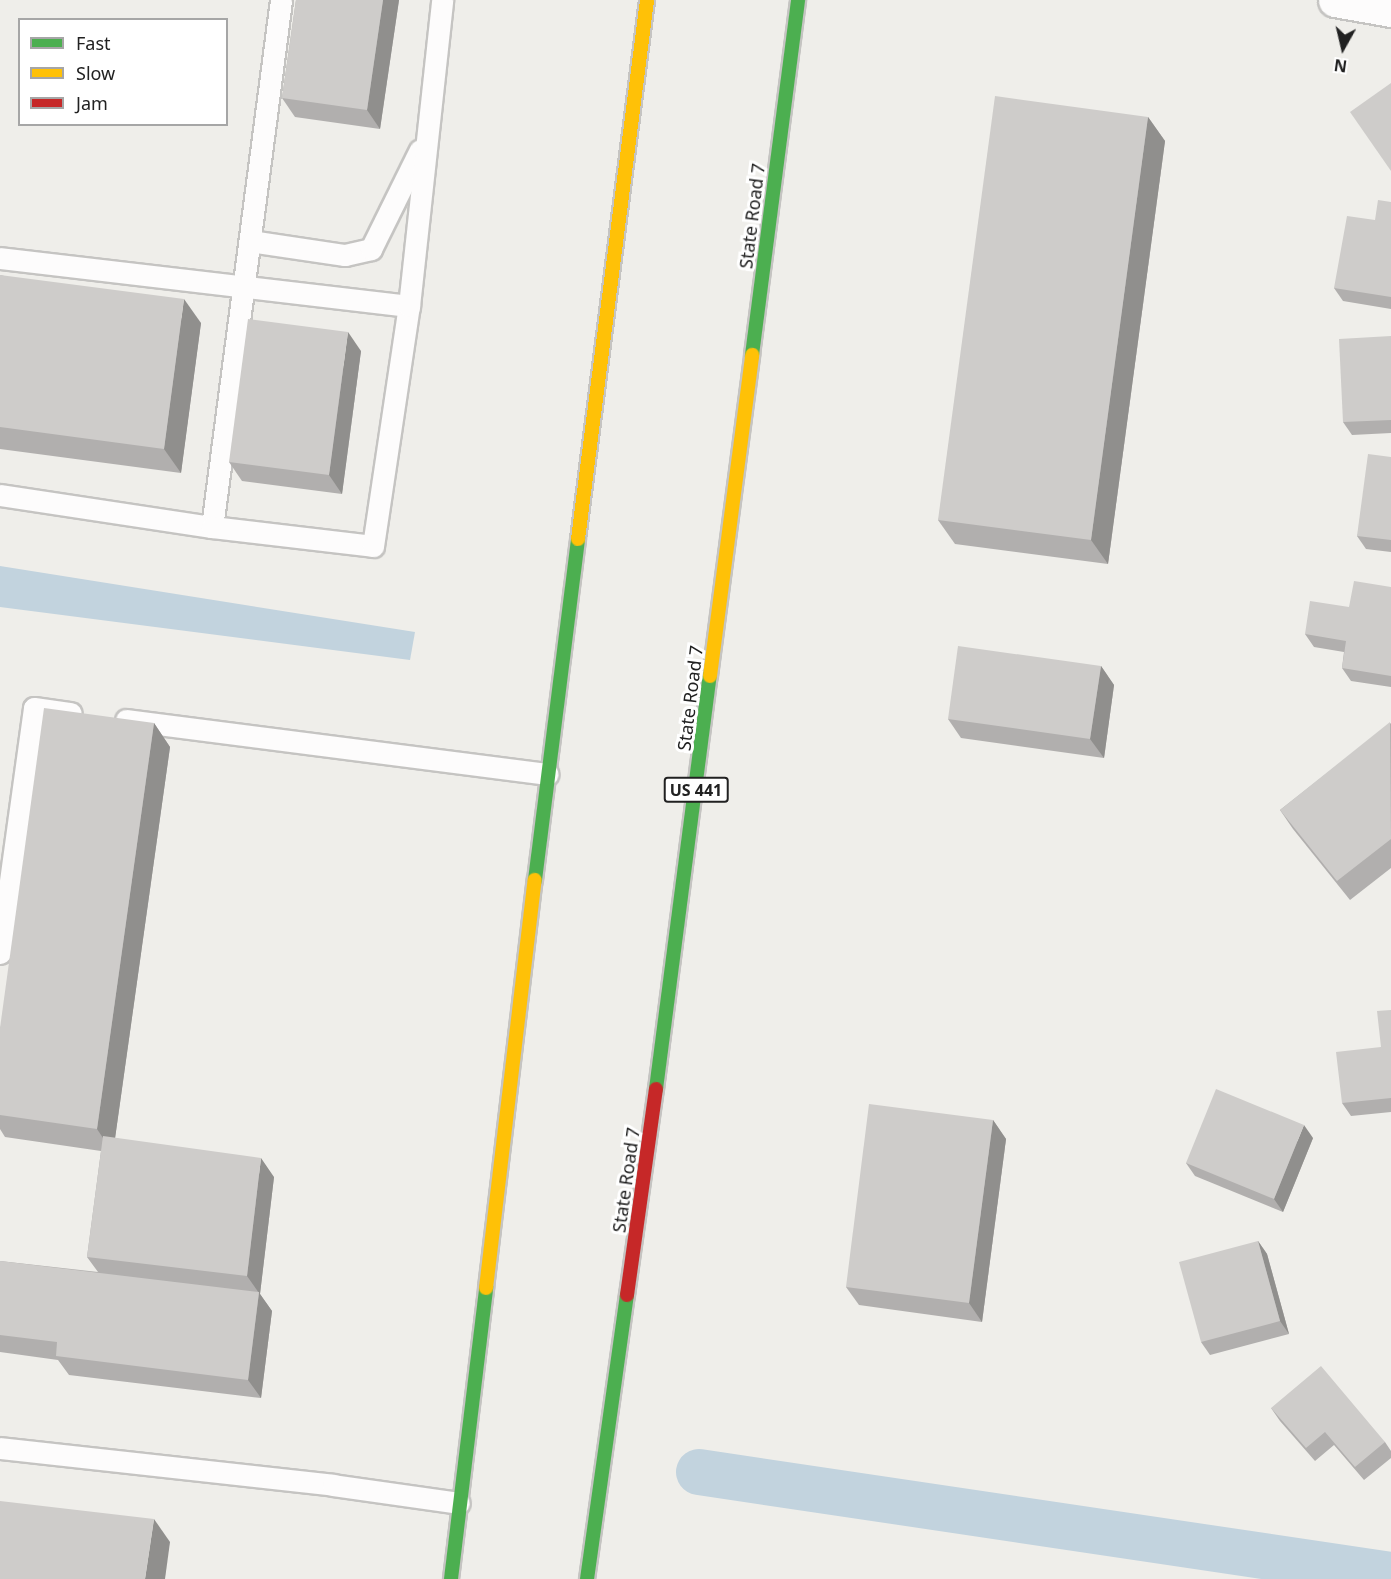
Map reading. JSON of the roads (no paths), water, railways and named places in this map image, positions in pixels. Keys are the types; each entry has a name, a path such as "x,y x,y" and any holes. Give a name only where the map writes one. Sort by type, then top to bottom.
{"main road":[{"path":"451,1579 548,774 647,0"},
{"name":"State Road 7","path":"587,1579 641,1200 798,0"}],"street":[{"path":"1335,0 1391,10"}],"lane":[{"path":"212,526 281,0"},
{"path":"0,495 212,526 373,546 409,306 442,0"},
{"path":"250,241 345,255 371,249 427,136"},
{"path":"0,258 409,306"},
{"path":"0,953 34,708 548,774"},
{"path":"0,1448 333,1485 459,1503"}],"water":[{"path":"0,566 415,632 410,660 0,607"}],"waterway":[{"path":"699,1472 1391,1575"}]}
